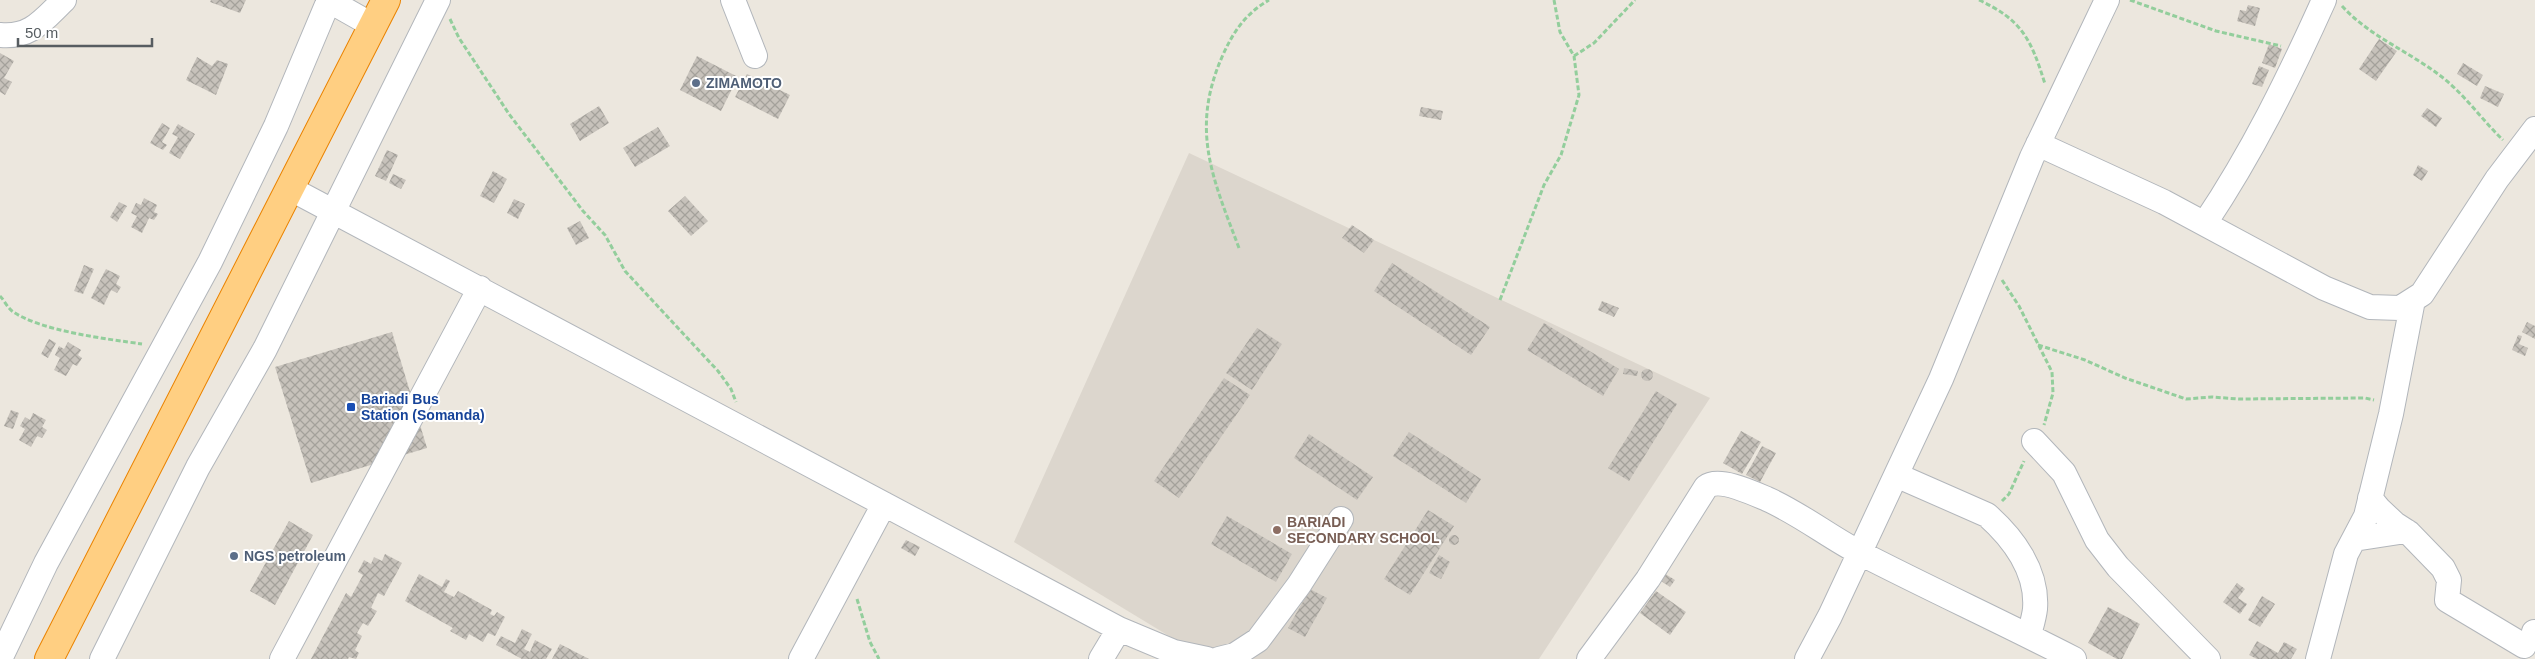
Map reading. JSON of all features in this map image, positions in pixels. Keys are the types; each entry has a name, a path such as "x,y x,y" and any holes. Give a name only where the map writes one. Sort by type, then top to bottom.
{"highway":[{"path":"49,659 386,0"}],"street":[{"path":"0,35 12,36 28,32 64,0"},
{"path":"0,658 46,563 210,262 276,126 329,0 372,25"},
{"path":"733,0 755,56"},
{"path":"1807,659 1860,553 1941,379 2038,144 2107,0"},
{"path":"2205,223 2232,183 2271,112 2324,0"},
{"path":"102,659 198,467 265,349 333,212 443,8"},
{"path":"2038,144 2205,223 2324,288 2370,307 2400,308 2422,294 2497,179 2529,139"},
{"path":"291,189 744,428 1119,629 1174,652 1207,659"},
{"path":"282,659 480,288"},
{"path":"2318,659 2346,554 2366,516 2392,405 2413,300"},
{"path":"2034,441 2064,473 2096,540 2118,567 2208,659"},
{"path":"1896,475 1986,515 2016,546 2028,566 2034,590 2035,609 2029,635"},
{"path":"1589,659 1648,579 1703,492 1712,483 1744,490 1787,508 1860,553 2029,635 2074,659"},
{"path":"2370,498 2443,568 2448,580 2447,600 2529,640"},
{"path":"801,659 884,504"},
{"path":"1219,659 1235,655 1258,640 1299,585 1342,519"},
{"path":"2354,539 2406,531"},
{"path":"1101,659 1119,629"}],"path":[{"path":"1239,248 1214,180 1208,152 1205,120 1218,67 1232,34 1253,10 1269,0"},
{"path":"1500,300 1544,185 1561,155 1579,95 1574,56 1560,32 1554,0"},
{"path":"1574,56 1594,43 1635,0"},
{"path":"1979,0 2003,11 2018,24 2041,72 2054,114"},
{"path":"2130,0 2216,31 2301,51"},
{"path":"2336,0 2363,25 2441,76 2529,139"},
{"path":"443,8 509,114 583,211 605,235 625,271 718,371 731,389 744,428"},
{"path":"1986,515 2009,494 2034,441 2046,421 2053,393 2052,372 2019,306 1990,261"},
{"path":"0,296 11,310 37,323 102,338 165,347"},
{"path":"2038,345 2086,360 2125,378 2186,400 2212,397 2255,399 2286,397 2356,398 2392,405"},
{"path":"848,573 870,642 879,659"}],"shaded area":[{"path":"1189,153 1710,398 1539,659 1207,659 1014,542"}],"building":[{"path":"211,0 246,0 240,13 210,2"},
{"path":"2248,5 2260,8 2255,26 2237,21 2240,10 2246,11"},
{"path":"2379,39 2397,51 2376,81 2359,69"},
{"path":"2269,44 2282,49 2275,68 2262,63"},
{"path":"0,53 14,61 4,78 12,82 5,95 0,92"},
{"path":"697,56 738,77 721,111 680,90"},
{"path":"197,57 212,66 217,60 228,64 216,95 186,80"},
{"path":"2463,63 2483,75 2477,86 2457,74"},
{"path":"2259,66 2269,70 2262,87 2252,84"},
{"path":"747,74 790,95 778,119 735,97"},
{"path":"2485,86 2504,94 2498,107 2480,98"},
{"path":"599,106 609,123 580,141 570,124"},
{"path":"1421,107 1443,111 1441,120 1419,116"},
{"path":"2427,108 2442,118 2436,127 2421,116"},
{"path":"162,123 170,128 162,142 167,145 163,150 150,143"},
{"path":"178,124 195,134 180,159 169,153 178,137 172,134"},
{"path":"658,127 670,146 635,167 623,148"},
{"path":"387,150 398,155 386,181 375,176"},
{"path":"2418,165 2428,171 2422,181 2413,175"},
{"path":"493,171 507,179 494,203 480,196"},
{"path":"393,174 406,180 401,189 389,183"},
{"path":"685,196 708,221 691,236 668,211"},
{"path":"144,198 157,205 154,212 158,214 154,220 149,218 142,233 131,227 137,216 131,213 136,203 141,205"},
{"path":"514,199 525,204 518,219 507,213"},
{"path":"119,202 127,206 117,222 110,217"},
{"path":"580,221 589,238 576,245 567,228"},
{"path":"1352,225 1374,240 1364,253 1342,238"},
{"path":"1392,263 1490,327 1471,355 1374,291"},
{"path":"84,265 94,269 83,294 74,291"},
{"path":"106,269 120,276 116,284 121,287 117,293 111,290 104,305 91,298"},
{"path":"1602,301 1619,308 1614,317 1598,310"},
{"path":"2527,322 2535,326 2535,339 2522,332"},
{"path":"1544,323 1619,369 1603,396 1527,350"},
{"path":"1257,328 1282,344 1252,390 1226,373"},
{"name":"Bariadi Bus Station (Somanda)","path":"392,332 427,448 311,483 275,367"},
{"path":"2518,335 2522,336 2519,344 2528,348 2525,356 2512,350"},
{"path":"49,339 56,343 48,358 41,354"},
{"path":"68,342 81,350 78,355 82,358 77,366 73,364 66,376 54,370 60,358 55,355 59,346 64,349"},
{"path":"1624,368 1638,371 1637,376 1623,374"},
{"path":"1647,369 1653,375 1647,381 1641,375"},
{"path":"1224,378 1250,395 1179,498 1154,481"},
{"path":"1656,391 1677,404 1629,481 1608,468"},
{"path":"11,410 19,413 13,429 4,426"},
{"path":"33,413 46,420 42,427 47,430 42,438 37,436 31,447 19,440 25,429 20,426 25,417 30,420"},
{"path":"1741,431 1761,442 1742,474 1723,463"},
{"path":"1409,432 1481,479 1466,503 1393,456"},
{"path":"1309,434 1373,477 1357,500 1294,458"},
{"path":"1762,446 1776,453 1760,482 1746,475"},
{"path":"1428,510 1454,526 1410,595 1384,579"},
{"path":"1227,516 1292,554 1276,582 1211,544"},
{"path":"289,521 313,535 275,605 250,591"},
{"path":"1452,535 1456,535 1459,540 1458,544 1452,545 1449,542 1449,538"},
{"path":"906,540 920,547 915,556 901,548"},
{"path":"385,554 402,563 384,596 378,593 371,608 377,611 368,626 363,623 357,633 362,636 355,650 359,653 356,659 349,657 348,659 311,659 346,593 351,597 363,575 358,572 364,560 371,564 374,557 382,561"},
{"path":"1439,555 1450,562 1441,579 1429,573"},
{"path":"1659,570 1675,580 1670,587 1655,577"},
{"path":"419,574 442,587 446,579 450,581 444,592 454,597 458,591 492,610 490,614 494,616 497,612 505,617 495,636 488,633 483,642 469,634 466,640 450,631 453,628 405,601"},
{"path":"2237,583 2245,589 2238,598 2247,604 2240,614 2223,602"},
{"path":"1310,589 1327,598 1305,637 1288,628"},
{"path":"1656,591 1686,612 1670,635 1640,613"},
{"path":"2262,596 2275,604 2260,627 2248,620"},
{"path":"2108,607 2140,624 2122,659 2117,659 2088,643"},
{"path":"522,629 532,634 524,649 530,652 535,640 552,649 546,659 522,659 496,645 501,636 515,643"},
{"path":"2257,641 2278,653 2284,642 2297,649 2291,659 2257,659 2249,655"},
{"path":"560,644 589,659 552,659"}],"place":[{"name":"ZIMAMOTO","path":"696,83"},
{"name":"Bariadi Bus Station (Somanda)","path":"351,407"},
{"name":"BARIADI SECONDARY SCHOOL","path":"1277,530"},
{"name":"NGS petroleum","path":"234,556"}]}
